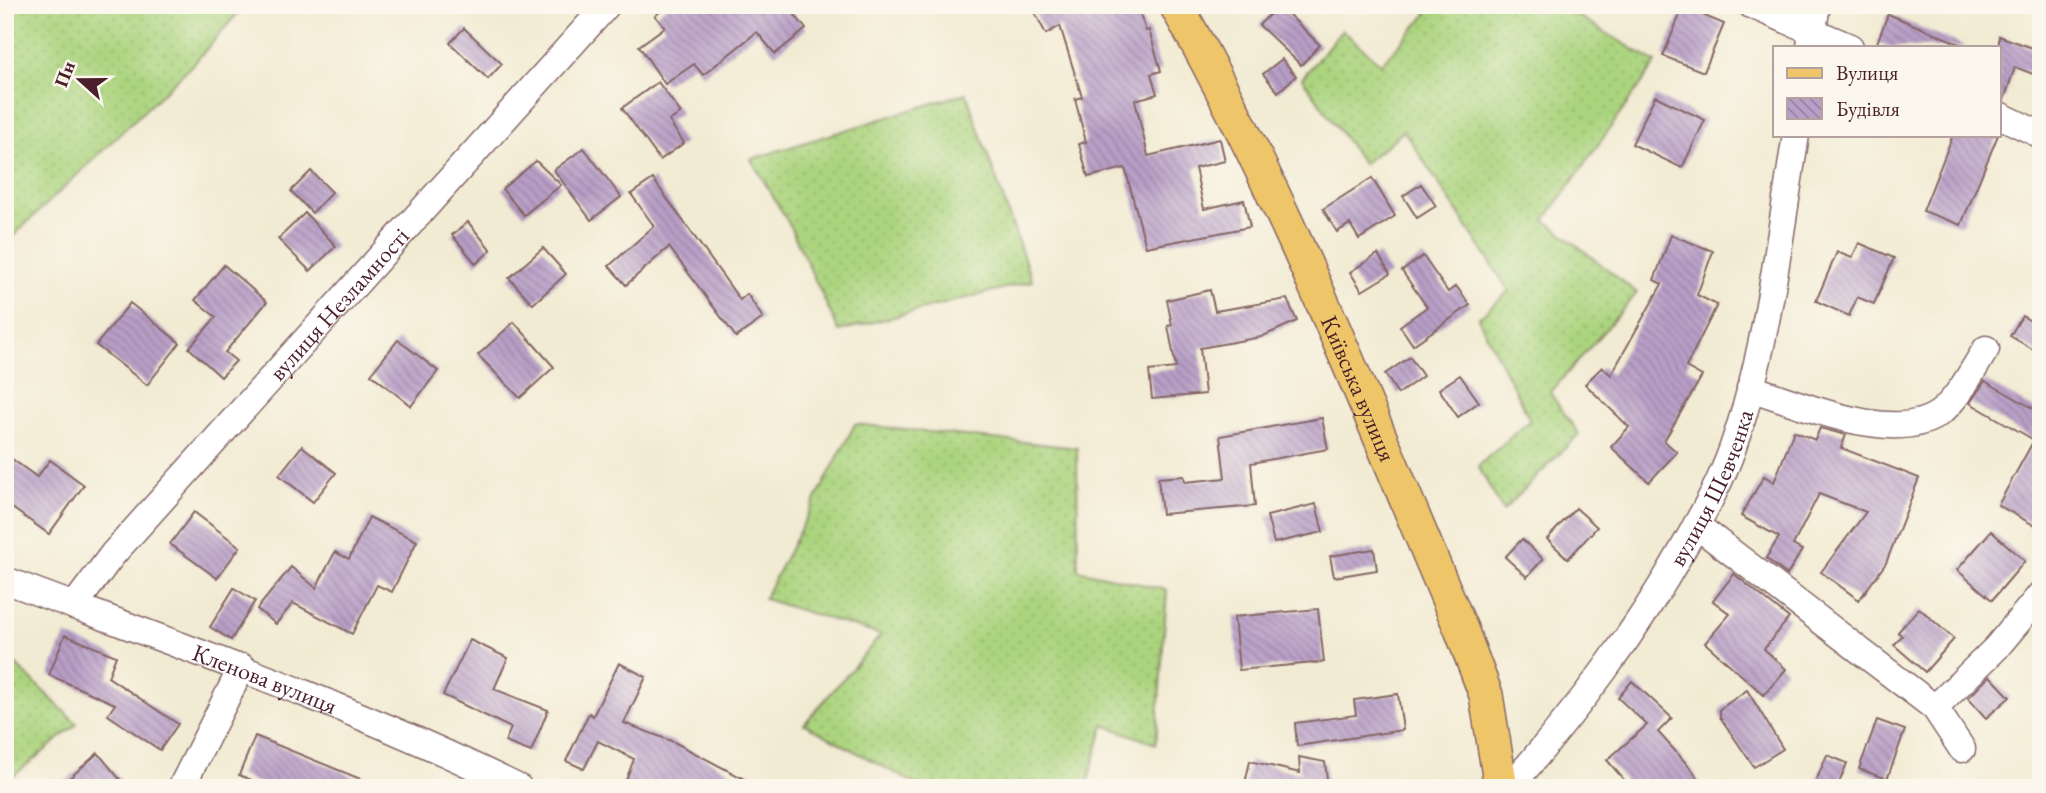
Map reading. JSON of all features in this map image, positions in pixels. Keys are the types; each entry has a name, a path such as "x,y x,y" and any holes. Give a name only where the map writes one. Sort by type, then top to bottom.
{"main road":[{"name":"Київська вулиця","path":"1176,5 1228,97 1277,201 1461,629 1486,695 1502,788"}],"street":[{"name":"вулиця Незламності","path":"74,606 122,544 607,5"},
{"path":"1751,5 1813,28 1848,46"},
{"path":"2000,116 2041,135"},
{"name":"вулиця Шевченка","path":"1509,788 1604,674 1664,583 1696,525 1732,449 1750,388 1770,294 1796,136"},
{"path":"1750,388 1879,426 1905,427 1925,422 1940,412 1956,396 1986,349"},
{"path":"1696,525 1935,708 1962,749"},
{"name":"Кленова вулиця","path":"5,580 242,667 443,750 519,788"},
{"path":"1935,708 1996,648 2041,594"},
{"path":"181,788 242,667"}],"green space":[{"path":"5,5 245,5 196,61 5,244"},
{"path":"1416,5 1560,5 1656,63 1545,220 1637,293 1550,393 1579,434 1503,511 1478,466 1530,420 1478,318 1509,291 1404,131 1363,164 1302,78 1342,30 1381,64 1427,14"},
{"path":"966,93 1032,281 839,331 788,222 751,159"},
{"path":"855,424 1077,448 1078,570 1167,590 1156,744 1104,725 1086,788 923,788 804,724 881,635 764,599"},
{"path":"5,654 77,724 5,783"}],"building":[{"path":"668,5 787,5 806,29 775,54 757,32 703,75 694,64 665,84 639,46 665,27 655,16"},
{"path":"1031,5 1137,5 1146,31 1149,30 1161,71 1151,74 1157,94 1135,100 1148,156 1220,139 1225,161 1195,168 1204,209 1244,200 1250,227 1146,247 1125,168 1088,177 1079,144 1086,142 1075,99 1082,97 1060,26 1046,34"},
{"path":"1279,5 1320,45 1301,65 1259,25"},
{"path":"1683,7 1724,24 1704,72 1663,56"},
{"path":"1888,14 1965,46 1885,46 1877,43"},
{"path":"464,28 502,64 488,79 450,43"},
{"path":"1999,36 2041,51 2041,77 2015,67 2004,100 2000,99"},
{"path":"1282,59 1296,76 1278,92 1263,74"},
{"path":"658,82 681,113 669,121 684,143 660,160 622,108"},
{"path":"1655,96 1705,120 1682,168 1632,144"},
{"path":"1953,136 1998,136 1961,225 1923,211"},
{"path":"584,148 621,197 591,220 554,170"},
{"path":"536,161 561,185 524,215 502,189"},
{"path":"311,171 332,192 312,213 291,191"},
{"path":"1372,178 1395,216 1359,239 1350,224 1337,232 1323,209"},
{"path":"653,179 740,300 747,294 763,318 736,337 669,247 626,285 609,266 654,226 631,194"},
{"path":"1421,184 1436,206 1417,218 1403,196"},
{"path":"305,213 336,246 310,271 278,239"},
{"path":"468,222 491,250 476,264 452,235"},
{"path":"1671,235 1713,251 1697,295 1717,305 1686,367 1702,376 1664,441 1677,452 1649,482 1611,447 1629,427 1585,384 1602,367 1611,375 1662,284 1654,280"},
{"path":"1859,243 1894,258 1874,304 1857,297 1849,316 1816,301 1837,252 1852,258"},
{"path":"543,248 566,274 533,304 509,278"},
{"path":"1378,254 1390,274 1362,291 1350,272"},
{"path":"1423,256 1448,292 1456,286 1470,305 1413,345 1400,326 1427,307 1402,271"},
{"path":"224,265 267,302 225,352 236,361 221,377 189,348 216,317 195,300"},
{"path":"1210,290 1215,311 1287,299 1297,321 1261,337 1200,348 1205,394 1152,399 1149,371 1176,368 1168,326 1172,325 1167,300"},
{"path":"130,303 180,343 147,385 96,345"},
{"path":"2022,316 2041,327 2041,354 2010,336"},
{"path":"514,322 554,367 520,398 478,355"},
{"path":"398,340 438,371 411,406 371,374"},
{"path":"1410,357 1423,376 1398,394 1385,374"},
{"path":"1460,375 1479,402 1458,417 1439,389"},
{"path":"1985,381 2041,413 2041,529 1998,505 2034,440 1970,403"},
{"path":"1322,418 1328,449 1251,463 1255,506 1162,514 1158,478 1184,476 1185,482 1225,478 1220,436"},
{"path":"1820,428 1846,435 1841,448 1919,478 1886,563 1859,600 1821,572 1866,512 1819,494 1793,545 1802,550 1787,575 1766,558 1779,537 1741,516 1764,476 1774,482 1794,431 1815,440"},
{"path":"302,446 336,473 313,502 279,475"},
{"path":"5,454 37,477 50,460 84,485 49,534 5,503"},
{"path":"1316,504 1323,532 1274,543 1267,516"},
{"path":"1576,508 1597,527 1568,559 1547,539"},
{"path":"194,512 240,547 217,578 170,544"},
{"path":"369,517 417,541 392,592 377,585 352,634 293,603 276,624 257,609 291,567 316,588 335,552 349,559"},
{"path":"1991,531 2025,561 1992,600 1957,570"},
{"path":"1522,539 1543,559 1527,577 1505,557"},
{"path":"1374,549 1377,570 1334,577 1330,556"},
{"path":"1734,574 1789,618 1764,649 1786,669 1764,695 1705,643 1730,614 1713,601"},
{"path":"234,588 255,601 231,640 210,627"},
{"path":"1919,608 1954,639 1925,672 1894,645 1902,636 1898,632"},
{"path":"1318,609 1324,662 1239,670 1234,617"},
{"path":"65,635 116,656 108,677 178,724 160,750 108,715 115,704 49,675"},
{"path":"470,640 508,658 494,689 548,710 531,752 505,742 511,728 443,695"},
{"path":"619,663 646,677 624,723 674,742 761,788 623,788 634,759 598,741 584,769 566,761 589,713 593,716"},
{"path":"1990,676 2010,697 1986,718 1968,698"},
{"path":"1632,681 1672,718 1658,732 1694,772 1702,788 1631,788 1607,760 1647,725 1618,698"},
{"path":"1747,690 1783,749 1754,767 1720,717 1720,709"},
{"path":"1398,694 1403,730 1297,746 1295,723 1356,715 1354,700"},
{"path":"1877,720 1905,730 1887,779 1859,769"},
{"path":"255,736 380,788 271,788 239,775"},
{"path":"98,753 127,788 58,788"},
{"path":"1827,755 1847,763 1837,788 1813,788"},
{"path":"1299,757 1325,762 1328,788 1244,788 1250,761 1300,773"}]}
